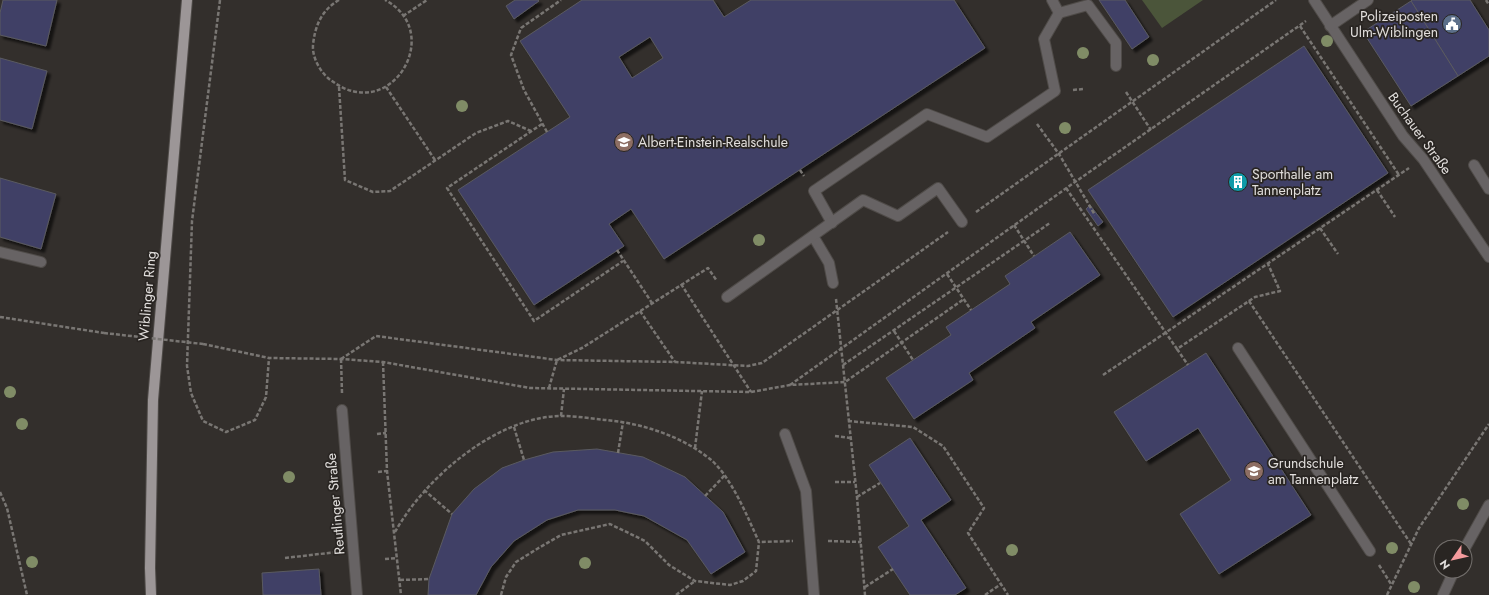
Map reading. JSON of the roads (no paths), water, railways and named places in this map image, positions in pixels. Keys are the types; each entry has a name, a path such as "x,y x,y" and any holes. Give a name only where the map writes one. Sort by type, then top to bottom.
{"main road":[{"name":"Wiblinger Ring","path":"151,595 152,400 187,0"}],"street":[{"path":"1052,0 1059,13"},
{"name":"Buchauer Straße","path":"1314,0 1343,47 1403,136 1423,159 1489,257"},
{"path":"1330,26 1368,0"},
{"path":"832,222 814,191 927,114 987,137 1055,91 1044,39 1059,13 1088,5 1116,43 1116,66"},
{"path":"1474,165 1489,189"},
{"path":"727,297 863,200 898,216 938,188 962,222"},
{"path":"813,236 829,263 833,283"},
{"path":"0,252 41,262"},
{"path":"1238,348 1370,551"},
{"name":"Reutlinger Straße","path":"342,410 357,595"},
{"path":"784,434 806,491 814,595"},
{"path":"1470,539 1489,505"},
{"path":"1443,595 1450,579"}],"place":[{"name":"Polizeiposten Ulm-Wiblingen","path":"1452,24"},
{"name":"Albert-Einstein-Realschule","path":"624,142"},
{"name":"Sporthalle am Tannenplatz","path":"1238,182"},
{"name":"Grundschule am Tannenplatz","path":"1254,471"}]}
